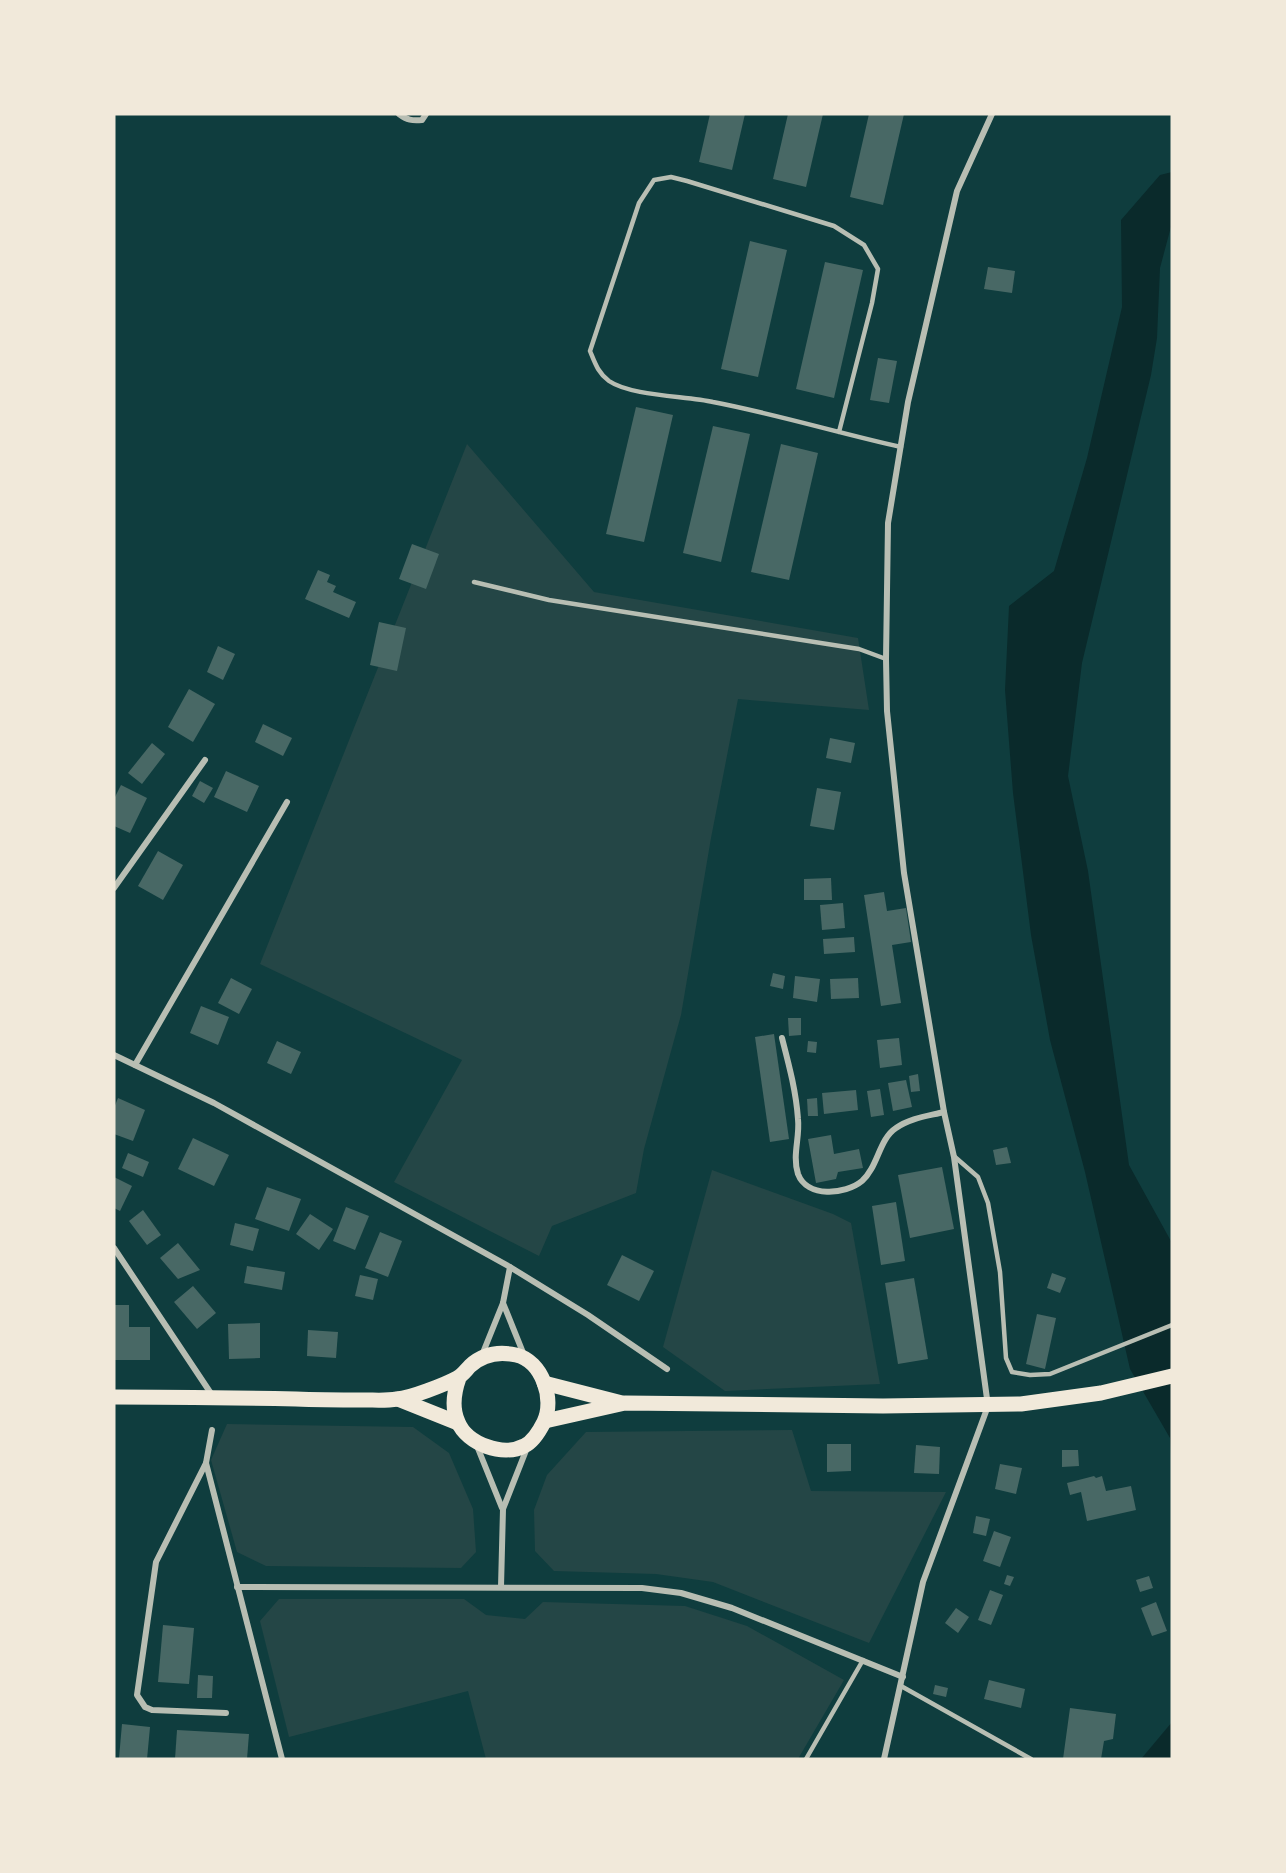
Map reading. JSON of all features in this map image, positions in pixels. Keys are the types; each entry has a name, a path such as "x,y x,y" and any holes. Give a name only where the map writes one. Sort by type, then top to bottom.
{"main road":[{"path":"398,1400 459,1378 482,1357 494,1353 517,1355 526,1358 538,1371 544,1383 549,1399 545,1421 529,1443 523,1447 508,1450 492,1448 474,1440 458,1423 454,1408 454,1393 459,1378"},
{"path":"545,1421 625,1403 988,1406 1045,1402 1101,1394 1172,1376"},
{"path":"544,1383 625,1403"},
{"path":"114,1397 398,1400 458,1423"}],"street":[{"path":"399,114 414,121 422,120 426,114"},
{"path":"884,1759 923,1582 988,1406 954,1157 944,1112 904,873 887,711 886,659 888,523 909,402 957,191 992,114"},
{"path":"114,888 205,760"},
{"path":"135,1065 287,802"},
{"path":"782,1038 793,1077 799,1122 795,1153 799,1175 805,1185 816,1190 833,1192 852,1187 862,1181 874,1167 888,1137 895,1128 921,1117 944,1112"},
{"path":"114,1055 214,1103 510,1267 588,1315 667,1369"},
{"path":"114,1248 213,1398"},
{"path":"482,1357 502,1303 510,1267"},
{"path":"502,1303 526,1358"},
{"path":"212,1430 206,1463 156,1562 137,1695 145,1707 152,1710 226,1713"},
{"path":"474,1440 502,1509"},
{"path":"501,1587 502,1509 529,1443"},
{"path":"206,1463 282,1759"},
{"path":"237,1587 642,1588 681,1593 732,1608 903,1677"}],"lane":[{"path":"839,432 873,303 878,269 864,245 834,226 687,181 671,177 654,180 639,203 590,351 599,372 610,382 633,390 713,402 901,447"},
{"path":"474,582 549,600 860,649 886,659"},
{"path":"954,1157 978,1177 988,1203 1000,1272 1006,1358 1012,1372 1030,1376 1050,1374 1172,1325"},
{"path":"806,1759 862,1660"},
{"path":"901,1686 1031,1759"}],"shaded area":[{"path":"1172,172 1172,223 1160,268 1157,338 1151,375 1082,663 1068,776 1088,871 1129,1165 1172,1243 1172,1473 1170,1438 1130,1369 1085,1172 1050,1040 1031,935 1013,793 1005,690 1009,606 1054,571 1087,458 1122,307 1121,220 1160,175"},
{"path":"467,444 594,592 858,638 869,710 738,699 711,838 681,1015 644,1149 636,1193 552,1226 539,1256 394,1182 462,1060 260,964"},
{"path":"712,1170 833,1214 851,1223 880,1384 725,1391 663,1347"},
{"path":"227,1424 413,1427 449,1453 473,1509 476,1552 461,1568 266,1566 237,1552 211,1460"},
{"path":"792,1430 811,1491 946,1492 869,1643 713,1582 656,1574 554,1571 535,1551 534,1510 547,1475 586,1432"},
{"path":"279,1599 464,1599 486,1615 525,1619 543,1602 685,1606 747,1626 844,1680 798,1759 486,1759 468,1691 289,1737 260,1621"},
{"path":"1172,1722 1172,1759 1141,1759"}],"building":[{"path":"710,114 745,114 732,170 699,162"},
{"path":"788,114 823,114 806,187 773,179"},
{"path":"869,114 904,114 883,205 850,197"},
{"path":"750,241 787,250 758,377 721,369"},
{"path":"825,262 863,270 834,398 796,389"},
{"path":"988,267 1015,271 1012,293 984,289"},
{"path":"878,358 897,361 889,403 870,400"},
{"path":"636,407 673,415 644,542 606,534"},
{"path":"713,426 750,434 721,562 683,553"},
{"path":"781,444 818,453 789,580 751,572"},
{"path":"412,544 439,554 426,589 399,579"},
{"path":"318,570 330,575 327,582 336,586 333,592 356,602 349,618 305,599"},
{"path":"379,622 406,628 397,671 370,665"},
{"path":"218,646 235,654 223,680 207,672"},
{"path":"189,689 215,704 193,742 168,727"},
{"path":"263,724 292,738 283,756 255,742"},
{"path":"830,738 855,743 851,763 826,758"},
{"path":"152,743 165,754 142,784 128,773"},
{"path":"226,771 259,786 247,812 214,797"},
{"path":"200,781 213,788 204,803 192,796"},
{"path":"121,785 147,798 130,833 114,826 114,799"},
{"path":"817,788 841,792 834,830 810,826"},
{"path":"158,851 183,865 163,900 138,886"},
{"path":"831,878 832,900 804,900 804,879"},
{"path":"884,892 887,911 906,908 911,942 892,945 901,1003 881,1006 864,895"},
{"path":"843,903 845,928 822,930 820,905"},
{"path":"854,937 855,952 824,954 823,939"},
{"path":"773,973 785,976 783,989 770,986"},
{"path":"795,976 820,979 817,1002 793,998"},
{"path":"231,978 252,989 239,1014 218,1003"},
{"path":"858,978 859,998 831,999 830,979"},
{"path":"201,1006 229,1017 218,1045 190,1033"},
{"path":"788,1018 801,1018 801,1035 789,1036"},
{"path":"774,1034 789,1139 770,1142 755,1037"},
{"path":"899,1038 902,1065 880,1068 877,1040"},
{"path":"277,1041 301,1052 291,1074 267,1063"},
{"path":"808,1041 817,1042 816,1053 807,1052"},
{"path":"918,1074 920,1091 911,1092 909,1076"},
{"path":"906,1080 912,1107 893,1111 888,1083"},
{"path":"880,1089 884,1115 871,1117 867,1091"},
{"path":"856,1090 858,1110 824,1114 822,1093"},
{"path":"118,1098 145,1110 133,1141 114,1134 114,1108"},
{"path":"817,1098 818,1116 808,1116 807,1099"},
{"path":"831,1135 834,1154 859,1149 863,1168 838,1172 836,1179 816,1183 808,1139"},
{"path":"193,1138 229,1155 214,1186 178,1169"},
{"path":"1007,1147 1011,1163 996,1165 993,1150"},
{"path":"128,1153 149,1162 143,1177 122,1168"},
{"path":"942,1167 954,1229 910,1238 898,1175"},
{"path":"114,1177 132,1186 120,1211 114,1208"},
{"path":"267,1187 301,1199 289,1231 255,1219"},
{"path":"896,1202 905,1261 881,1265 872,1206"},
{"path":"346,1207 369,1216 355,1250 333,1241"},
{"path":"143,1210 161,1235 147,1245 129,1221"},
{"path":"310,1214 333,1229 319,1250 296,1234"},
{"path":"235,1223 259,1229 253,1251 230,1245"},
{"path":"380,1232 402,1241 388,1277 365,1268"},
{"path":"178,1243 200,1270 178,1279 160,1258"},
{"path":"622,1255 654,1271 639,1301 607,1285"},
{"path":"247,1266 285,1272 282,1290 244,1283"},
{"path":"1052,1273 1066,1278 1060,1293 1047,1288"},
{"path":"360,1275 378,1279 373,1300 355,1296"},
{"path":"914,1278 928,1359 898,1364 885,1283"},
{"path":"193,1286 216,1313 197,1329 174,1302"},
{"path":"114,1305 129,1305 129,1327 150,1327 150,1360 114,1360"},
{"path":"1037,1314 1056,1318 1045,1369 1026,1364"},
{"path":"260,1323 260,1358 229,1359 228,1324"},
{"path":"308,1330 338,1332 336,1358 307,1356"},
{"path":"827,1444 851,1444 851,1471 827,1472"},
{"path":"916,1445 940,1447 939,1474 914,1473"},
{"path":"1062,1450 1078,1450 1079,1466 1062,1467"},
{"path":"1000,1464 1022,1468 1016,1494 995,1489"},
{"path":"1094,1476 1096,1478 1102,1476 1106,1491 1131,1486 1136,1510 1087,1521 1081,1492 1070,1495 1067,1483"},
{"path":"976,1516 990,1519 986,1536 973,1533"},
{"path":"994,1531 1011,1537 1000,1567 983,1561"},
{"path":"1007,1575 1014,1577 1010,1586 1004,1584"},
{"path":"1149,1576 1153,1588 1140,1592 1136,1580"},
{"path":"990,1590 1003,1595 991,1625 978,1620"},
{"path":"1156,1602 1167,1631 1152,1636 1141,1608"},
{"path":"956,1608 969,1617 958,1633 945,1623"},
{"path":"163,1625 194,1628 189,1684 158,1682"},
{"path":"198,1675 213,1676 212,1698 197,1698"},
{"path":"989,1680 1025,1689 1021,1708 984,1699"},
{"path":"935,1685 948,1688 946,1697 933,1694"},
{"path":"1070,1708 1116,1714 1113,1739 1104,1741 1101,1759 1063,1759"},
{"path":"122,1724 150,1727 147,1759 119,1758"},
{"path":"177,1730 249,1734 247,1759 175,1759"}]}
